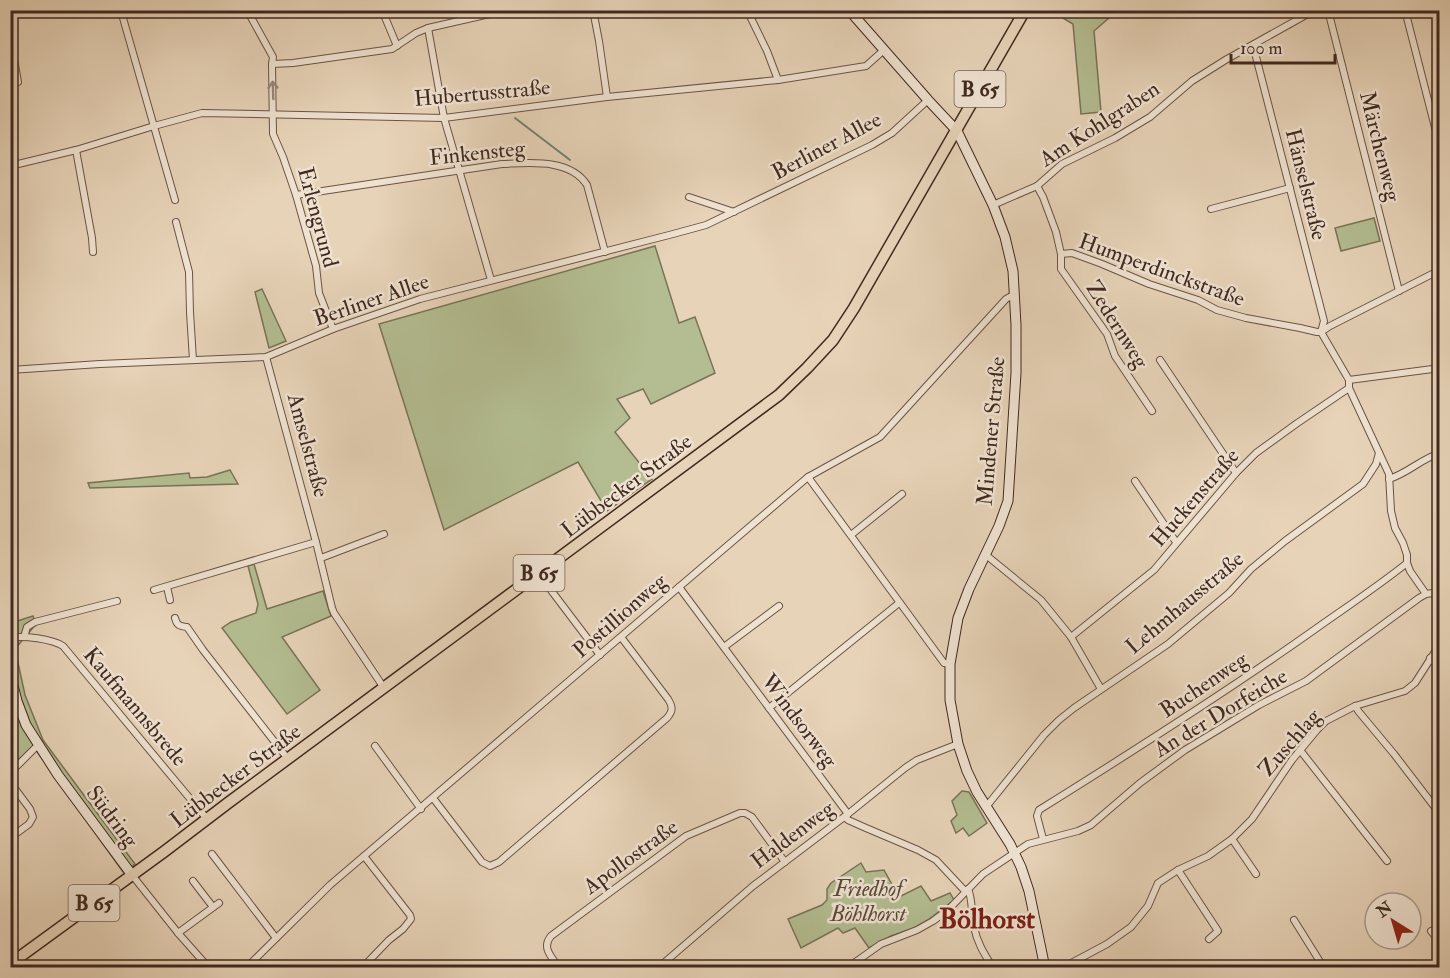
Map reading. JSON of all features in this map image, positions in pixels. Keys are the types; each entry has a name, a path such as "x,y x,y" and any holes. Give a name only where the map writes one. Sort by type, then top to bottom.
{"main road":[{"name":"Lübbecker Straße","path":"10,964 779,395 833,340 854,308 1025,10"}],"street":[{"name":"Erlengrund","path":"247,10 273,57 273,134 296,195 316,266 320,293 333,329"},
{"path":"382,10 397,46"},
{"path":"272,64 392,49 428,28 507,10"},
{"path":"593,10 607,97"},
{"path":"747,10 778,80"},
{"name":"Mindener Straße","path":"849,10 957,131 993,205 1010,254 1015,294 1016,373 1008,501 958,618 950,664 950,700 958,744 967,771 1022,867 1045,968"},
{"name":"Am Kohlgraben","path":"993,205 1037,186 1062,164 1115,138 1150,117 1192,81 1315,10"},
{"name":"Märchenweg","path":"1328,10 1399,291"},
{"path":"1405,10 1440,147"},
{"path":"123,18 175,200"},
{"path":"428,28 444,118 491,280"},
{"path":"10,37 18,82"},
{"name":"Hänselstraße","path":"1253,45 1324,321 1321,332"},
{"name":"Hubertusstraße","path":"10,166 76,150 202,113 444,118 607,97 778,80 866,66 884,50"},
{"name":"Berliner Allee","path":"13,370 266,357 333,329 420,299 706,225 872,145 892,133 928,100"},
{"path":"76,150 93,252"},
{"name":"Finkensteg","path":"296,195 502,164 545,164 568,168 582,177 586,185 605,252"},
{"name":"Humperdinckstraße","path":"1037,186 1052,221 1061,254 1072,253 1149,284 1198,300 1217,310 1246,318 1321,332"},
{"path":"1212,209 1290,188"},
{"path":"689,197 735,212"},
{"path":"176,222 189,272 193,360"},
{"name":"Zedernweg","path":"1061,254 1061,269 1107,333 1115,356 1152,411"},
{"path":"1426,594 1410,571 1403,543 1395,528 1391,511 1389,479 1379,453 1349,384 1321,332 1440,270"},
{"name":"Postillionweg","path":"246,968 330,885 808,477 880,437 1006,299 1015,294"},
{"path":"10,354 13,370"},
{"name":"Amselstraße","path":"266,357 334,613 384,688"},
{"path":"1160,360 1236,472"},
{"path":"1349,384 1440,368"},
{"name":"Huckenstraße","path":"1071,638 1154,570 1236,472 1256,453 1349,384"},
{"name":"Lehmhausstraße","path":"986,807 1052,727 1074,708 1168,644 1228,593 1260,562 1363,484 1376,464 1379,453"},
{"path":"1389,479 1400,476 1430,456 1440,453"},
{"path":"808,477 944,663 950,664"},
{"path":"1135,481 1176,542"},
{"path":"851,535 902,494"},
{"path":"321,558 384,534"},
{"path":"154,590 316,542"},
{"path":"986,555 1041,600 1071,638 1101,689"},
{"name":"Buchenweg","path":"1042,839 1037,816 1039,810 1140,747 1262,666 1407,563"},
{"path":"538,573 600,655"},
{"path":"167,587 170,600"},
{"name":"Windsorweg","path":"679,587 769,708 848,820 912,847 936,860 967,890"},
{"name":"An der Dorfeiche","path":"847,968 880,944 917,930 933,921 948,910 982,873 1014,852 1042,839 1078,831 1090,825 1140,783 1185,750 1259,705 1306,681 1426,594 1440,592"},
{"path":"24,637 27,627 35,622 117,601"},
{"path":"769,708 899,603"},
{"path":"724,647 779,606"},
{"path":"176,618 180,626 190,630 202,650 288,759"},
{"name":"Kaufmannsbrede","path":"10,638 24,637 51,641 63,646 207,819"},
{"path":"433,798 482,862 490,866 499,862 670,713 672,705 621,637"},
{"name":"Zuschlag","path":"1062,968 1107,944 1131,927 1148,906 1158,884 1178,870 1208,856 1232,839 1252,819 1300,750 1326,721 1355,706 1405,691 1414,683 1440,644"},
{"path":"1430,658 1440,668"},
{"name":"Südring","path":"10,674 26,725 58,775 178,933 209,968"},
{"path":"1355,706 1440,814"},
{"name":"Haldenweg","path":"658,968 784,862 917,760 958,744"},
{"path":"10,773 38,745"},
{"path":"375,746 421,809"},
{"path":"1300,750 1387,861"},
{"path":"10,782 30,809 33,817 29,824 10,838"},
{"name":"Apollostraße","path":"559,968 546,947 551,936 686,836 740,813 745,813 752,817 784,862"},
{"path":"1232,839 1256,874"},
{"path":"212,854 276,938"},
{"path":"362,968 411,920 410,915 364,856"},
{"path":"1178,870 1218,931 1209,939"},
{"path":"178,933 216,905 193,881"},
{"path":"967,890 970,894 977,939 993,968"},
{"path":"1294,920 1324,968"},
{"path":"1431,931 1440,942"}],"green space":[{"path":"1051,11 1117,11 1094,31 1101,112 1081,114 1073,24"},
{"path":"1374,218 1380,241 1341,251 1335,228"},
{"path":"655,246 679,323 695,317 715,373 651,404 643,389 617,399 630,418 615,432 652,479 607,511 578,462 444,530 379,324"},
{"path":"262,289 286,341 269,348 255,292"},
{"path":"230,470 238,484 90,488 88,483 189,473 190,478 207,477"},
{"path":"254,564 267,609 323,591 331,616 282,637 320,690 287,714 222,628 231,622 256,613 258,604 248,566"},
{"path":"33,616 36,624 15,649 25,695 43,740 135,864 123,872 33,746 11,767 11,623"},
{"path":"962,791 969,792 987,823 969,836 963,828 956,833 951,821 957,815 952,801"},
{"name":"Friedhof Böhlhorst","path":"861,863 866,872 884,870 899,897 921,886 931,901 950,893 954,900 914,928 891,936 869,948 855,928 843,933 838,928 801,948 788,919 822,905 827,900 827,889 831,883"}],"waterway":[{"path":"515,118 570,160"}],"district":[{"name":"Bölhorst","path":"987,918"}]}
